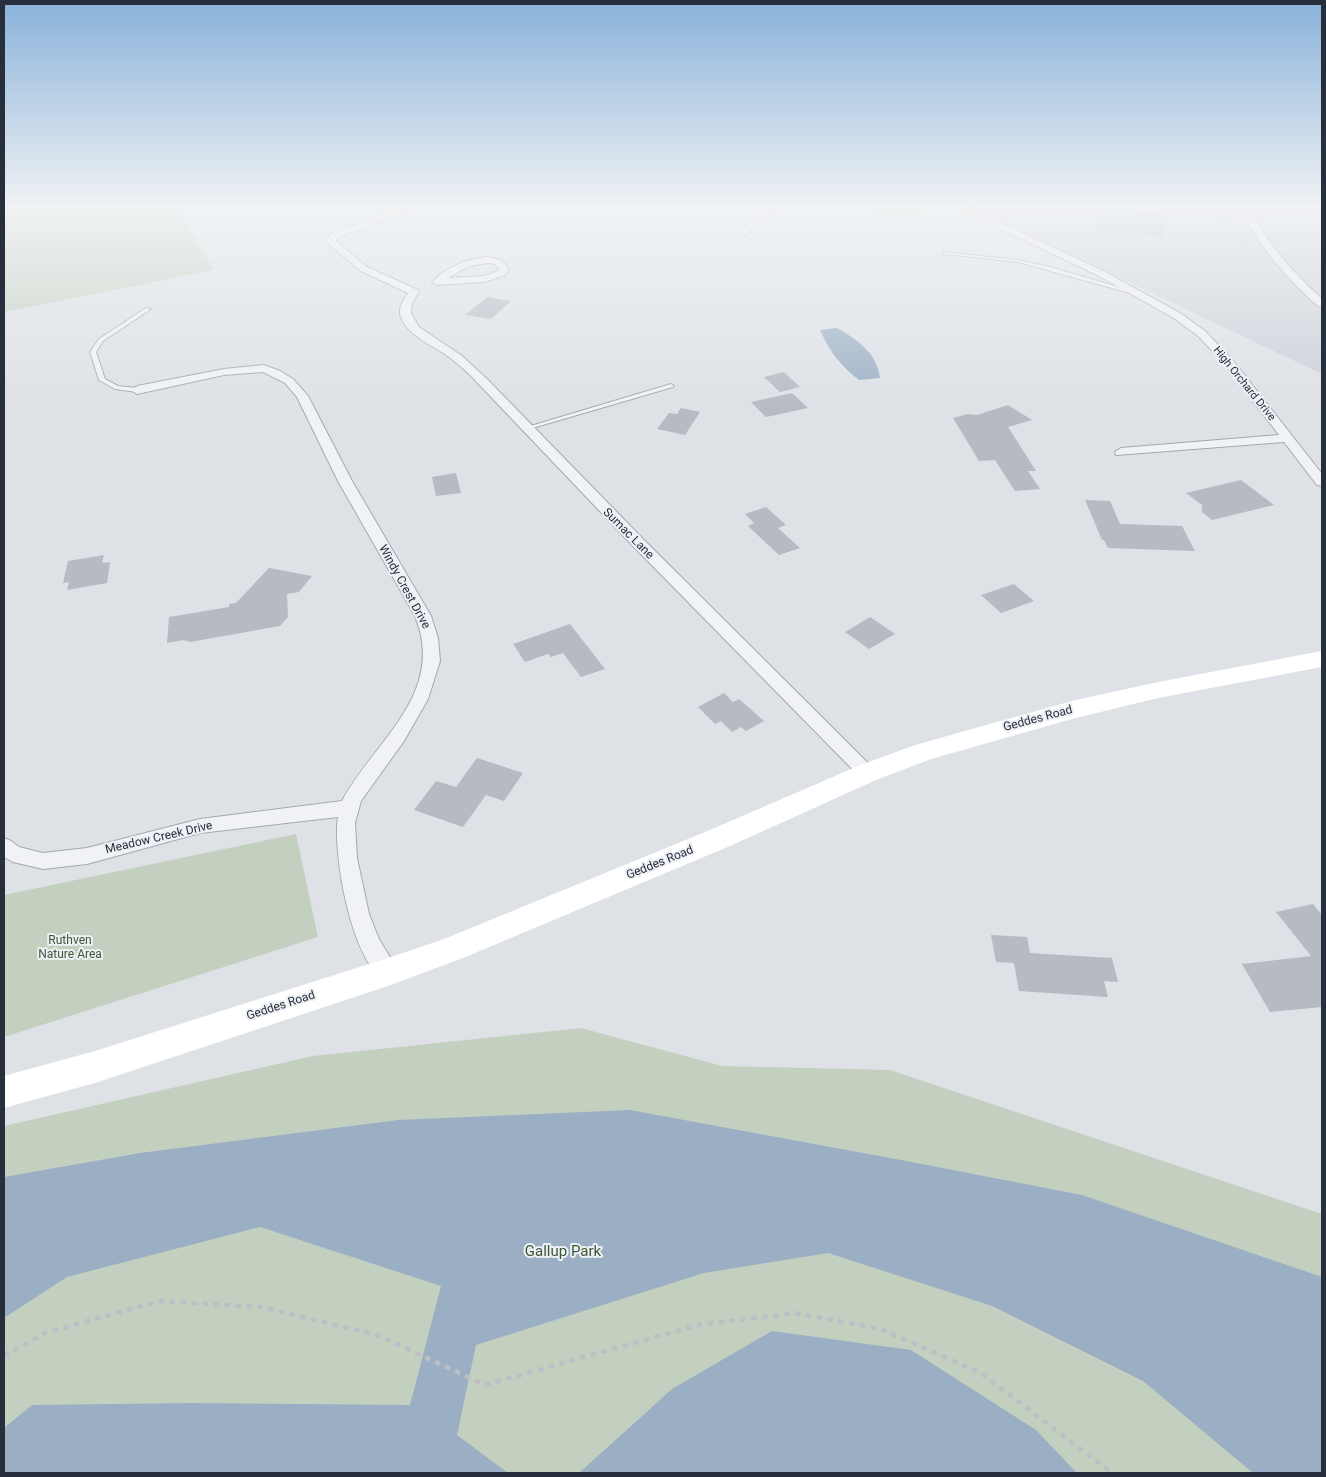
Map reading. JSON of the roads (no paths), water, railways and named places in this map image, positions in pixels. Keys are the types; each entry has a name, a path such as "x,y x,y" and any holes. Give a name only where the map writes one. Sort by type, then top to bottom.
{"main road":[{"name":"Geddes Road","path":"4,1092 94,1067 388,972 452,949 720,838 867,773 924,752 1056,714 1158,690 1322,659"}],"street":[{"path":"381,274 425,287 485,279 499,274"},
{"path":"425,287 445,274"},
{"path":"1102,274 1132,292"},
{"path":"1289,274 1322,304"},
{"name":"Sumac Lane","path":"425,287 405,308 406,316 410,323 428,339 460,360 650,556 867,773"},
{"name":"High Orchard Drive","path":"1132,292 1176,315 1201,333 1228,361 1322,482"},
{"name":"Windy Crest Drive","path":"137,390 224,372 264,368 289,381 302,396 345,481 423,616 431,635 432,660 424,689 394,742 370,772 348,808 346,847 353,891 369,942 388,972"},
{"name":"High Orchard Drive","path":"1121,452 1288,438"},
{"name":"Meadow Creek Drive","path":"4,846 13,854 43,862 86,856 200,826 348,808"}],"lane":[{"name":"High Orchard Drive","path":"1069,274 1132,292"},
{"path":"137,390 117,388 102,380 93,352 101,340 148,309"},
{"path":"527,428 671,386"}],"water":[{"path":"837,328 852,337 871,354 880,378 859,380 841,364 827,345 820,330"},
{"path":"630,1110 1082,1195 1322,1277 1322,1473 1253,1473 1143,1381 992,1306 828,1253 704,1273 476,1345 457,1435 508,1473 4,1473 4,1428 32,1405 191,1403 410,1405 441,1286 260,1227 67,1277 4,1318 4,1177 140,1153 398,1120"},
{"path":"772,1331 911,1350 1036,1430 1077,1473 579,1473 672,1389"}],"park label":[{"name":"Ruthven Nature Area","path":"70,948"},
{"name":"Gallup Park","path":"563,1252"}]}
